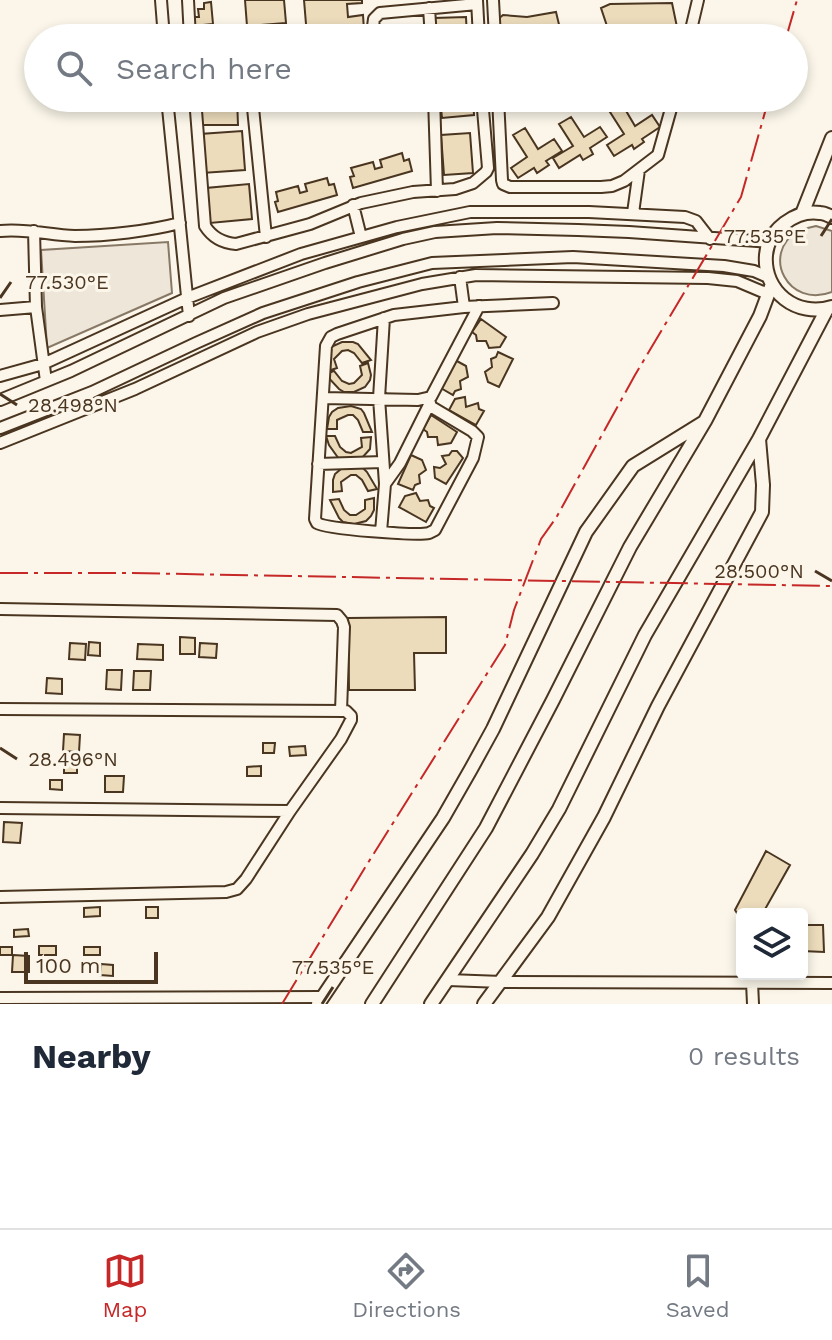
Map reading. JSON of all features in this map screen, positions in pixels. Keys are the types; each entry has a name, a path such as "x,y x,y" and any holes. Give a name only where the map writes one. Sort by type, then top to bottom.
{"main road":[{"path":"802,214 832,138"},
{"path":"372,1004 486,828 630,547 705,421 760,316 769,285 766,255 777,230 788,220 802,214 820,212 832,217"},
{"path":"769,285 794,305 805,309 830,308"},
{"path":"431,1004 559,809 645,635 759,439 830,308"},
{"path":"320,1001 443,818 471,769 586,532 633,466 705,421"},
{"path":"486,1003 548,917 604,817 658,706 762,512 759,439"}],"street":[{"path":"161,0 163,24"},
{"path":"188,0 189,24"},
{"path":"493,0 494,24"},
{"path":"692,24 698,0"},
{"path":"373,24 380,13 477,2 478,24"},
{"path":"429,8 430,24"},
{"path":"168,112 189,316"},
{"path":"196,112 205,226 212,235 243,244 310,224 353,205 413,192 455,189 473,183 488,168 483,112"},
{"path":"253,112 266,237"},
{"path":"434,112 437,191"},
{"path":"499,112 502,180 506,186 612,186 624,181 661,151 671,112"},
{"path":"633,213 639,170"},
{"path":"353,205 361,237"},
{"path":"0,376 43,364 187,298 301,254 397,227 470,212 633,213 691,218 710,239"},
{"path":"0,231 13,229 75,236 151,230 180,223"},
{"path":"0,400 224,298 403,239 435,232 497,228 629,232 770,242"},
{"path":"34,231 36,307 46,381"},
{"path":"0,428 92,392 263,313 358,282 432,263 593,258 724,266 754,271 769,285"},
{"path":"592,277 593,258"},
{"path":"0,443 135,389 269,328 370,296 460,277 731,280 769,285"},
{"path":"460,277 464,307"},
{"path":"324,398 430,402 475,434 478,440 475,452 435,530 425,534 381,532 326,527 317,523 318,464 328,341 337,334 394,315 464,307 553,303"},
{"path":"385,484 400,463 479,306"},
{"path":"0,310 36,307"},
{"path":"381,532 385,484 379,398 384,318"},
{"path":"318,464 383,462"},
{"path":"0,609 337,615 344,627 341,711"},
{"path":"0,709 341,711 349,713 351,720 246,879 233,891 0,897"},
{"path":"0,808 290,811"},
{"path":"448,980 832,983"},
{"path":"752,982 753,1004"},
{"path":"0,998 320,1001"}],"shaded area":[{"path":"816,226 832,231 832,292 816,295 803,293 792,286 780,265 787,241 798,231"},
{"path":"168,242 172,293 47,348 41,250"}],"building":[{"path":"245,0 284,0 286,23 247,24"},
{"path":"304,0 362,0 362,3 347,4 348,17 363,15 364,24 306,24"},
{"path":"211,2 213,24 193,24 193,17 199,17 198,9 204,9 204,3"},
{"path":"672,3 676,24 606,24 601,8 610,4"},
{"path":"556,12 559,24 499,24 497,20 503,15 527,17"},
{"path":"466,17 466,24 434,24 434,18"},
{"path":"198,112 238,112 238,125 198,125"},
{"path":"441,112 474,112 474,115 442,118"},
{"path":"610,112 627,112 635,126 652,115 660,127 642,139 644,142 634,149 632,145 614,156 607,145 624,134"},
{"path":"571,117 584,137 600,127 607,137 590,148 593,154 583,160 580,155 559,168 553,158 573,146 559,124"},
{"path":"525,128 538,149 554,139 562,151 546,161 549,165 537,173 534,168 518,178 511,168 527,157 513,135"},
{"path":"242,131 245,170 202,173 200,134"},
{"path":"470,133 473,173 444,175 441,135"},
{"path":"402,153 404,161 409,159 412,171 353,188 351,168 373,162 375,169 382,167 380,160"},
{"path":"327,178 329,185 334,184 337,195 278,212 276,192 298,186 300,193 307,191 305,184"},
{"path":"249,184 252,219 210,223 206,188"},
{"path":"481,319 506,337 500,347 489,348 486,341 477,341 472,332"},
{"path":"342,342 358,344 371,360 362,363 354,353 342,351 334,359 337,368 328,371 327,353 331,347"},
{"path":"498,352 513,359 499,387 488,382 485,372 492,367 491,359"},
{"path":"455,360 466,366 468,377 460,381 461,389 453,395 439,387"},
{"path":"368,363 370,380 365,387 354,392 339,389 325,374 334,371 342,381 354,383 362,375 360,366"},
{"path":"465,397 466,407 478,403 479,409 484,411 476,425 449,410 455,399"},
{"path":"351,406 361,409 372,432 363,432 353,415 337,420 337,429 327,429 332,412"},
{"path":"431,415 457,432 451,443 438,445 437,437 428,437 423,429"},
{"path":"326,436 335,436 340,447 351,453 362,447 361,438 371,437 370,449 361,459 339,459"},
{"path":"457,451 463,458 446,484 435,478 434,467 440,468 446,464 442,456"},
{"path":"411,455 422,460 426,470 419,475 420,483 413,490 398,484"},
{"path":"353,466 363,468 377,489 368,491 362,480 351,475 341,482 342,491 333,492 335,474"},
{"path":"416,493 420,501 428,500 434,508 426,522 399,507 405,496"},
{"path":"374,498 371,516 354,524 339,518 330,500 339,499 344,510 356,515 365,509 365,500"},
{"path":"446,617 446,653 414,653 415,690 349,690 348,618"},
{"path":"180,637 195,638 195,654 180,654"},
{"path":"89,642 100,643 100,656 88,655"},
{"path":"70,643 86,644 85,660 69,659"},
{"path":"200,643 217,644 216,658 199,657"},
{"path":"138,644 163,645 163,660 137,659"},
{"path":"107,670 122,670 121,690 106,689"},
{"path":"134,671 151,671 150,690 133,690"},
{"path":"47,678 62,679 62,694 46,693"},
{"path":"64,734 80,735 79,752 63,751"},
{"path":"263,743 275,743 274,753 263,753"},
{"path":"305,746 306,755 290,756 289,747"},
{"path":"64,762 77,762 77,773 64,773"},
{"path":"261,766 261,776 247,776 247,767"},
{"path":"105,776 124,776 123,792 105,792"},
{"path":"50,780 62,780 62,790 50,789"},
{"path":"4,822 22,823 20,843 3,842"},
{"path":"766,851 790,865 766,908 736,908"},
{"path":"100,907 100,916 84,917 84,908"},
{"path":"146,907 158,907 158,918 146,918"},
{"path":"808,925 823,925 824,952 808,951"},
{"path":"28,929 29,936 14,937 14,930"},
{"path":"39,946 56,946 56,955 39,955"},
{"path":"0,947 12,947 12,955 0,955"},
{"path":"84,947 100,947 100,955 84,955"},
{"path":"13,955 29,956 29,972 12,972"},
{"path":"101,964 113,965 113,976 100,975"}],"power":[{"path":"790,24 797,0"},
{"path":"282,1004 505,645 514,610 541,539 741,197 765,112"},
{"path":"0,573 832,586"}]}
